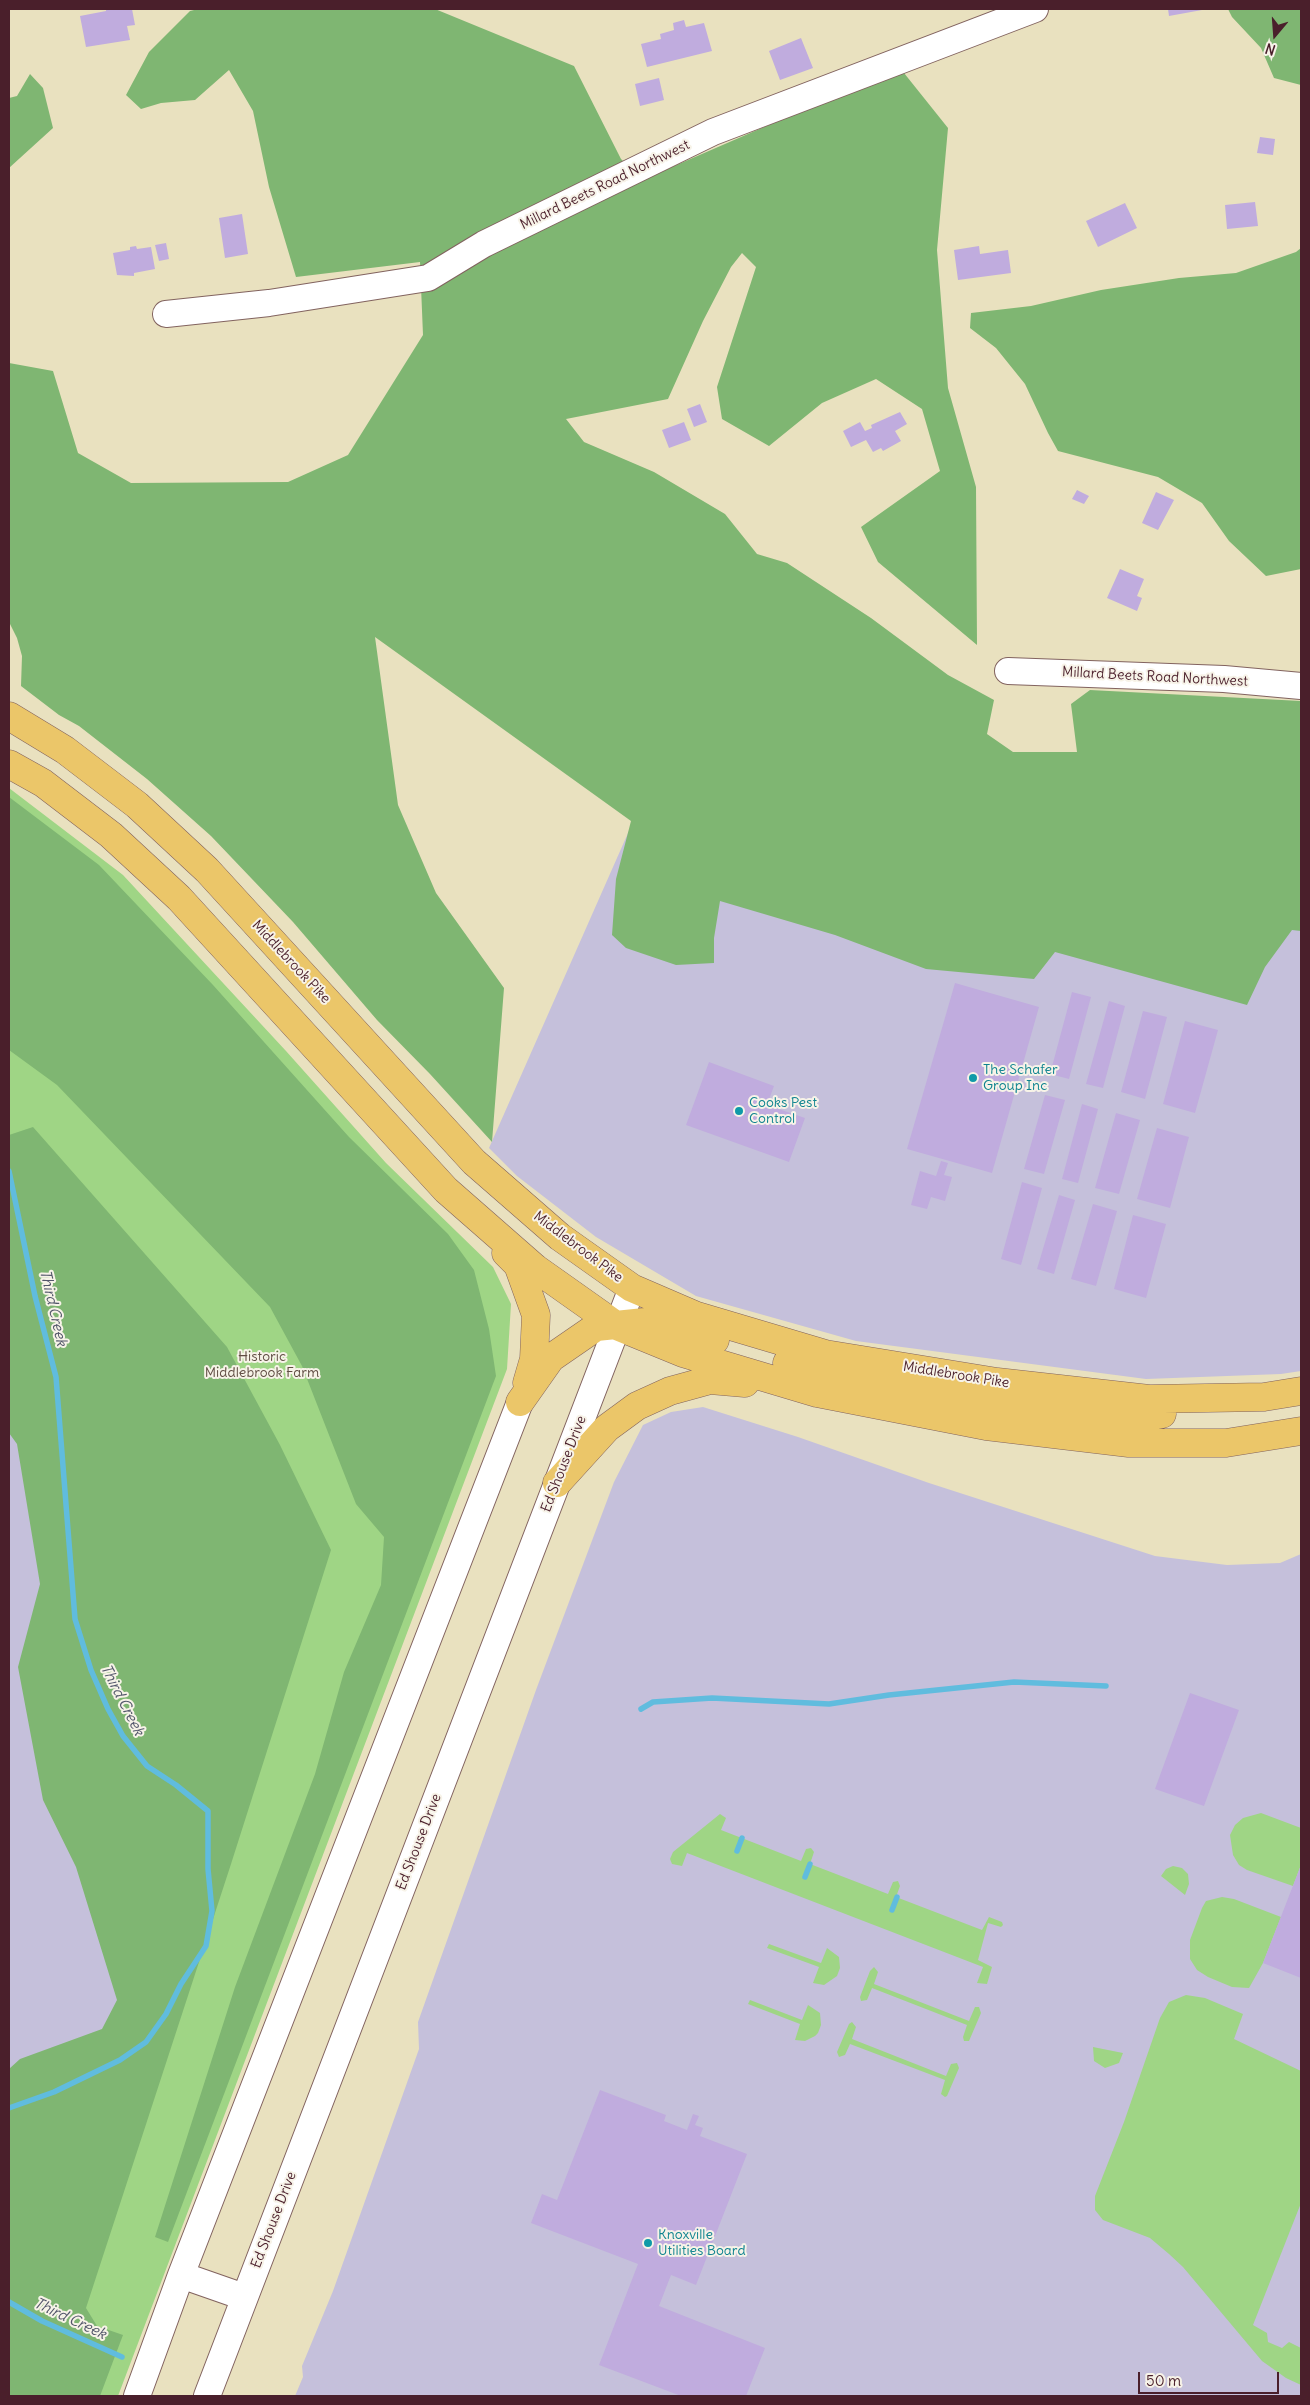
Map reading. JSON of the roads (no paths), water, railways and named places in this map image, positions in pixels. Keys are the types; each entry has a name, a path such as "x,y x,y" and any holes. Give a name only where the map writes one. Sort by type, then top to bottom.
{"main road":[{"name":"Middlebrook Pike","path":"9,716 65,750 137,805 207,870 474,1162 560,1237 632,1288 696,1316 826,1354 997,1382 1149,1398 1264,1397 1301,1391"},
{"path":"9,764 43,783 111,835 178,898 518,1266 536,1315 534,1359 520,1402"},
{"path":"446,1190 535,1268 617,1326 683,1353 801,1388 986,1426 1129,1443 1226,1443 1301,1432"},
{"path":"520,1402 551,1358 596,1327 644,1322 686,1331 828,1375 1049,1410 1147,1417 1264,1397"},
{"path":"557,1482 607,1428 637,1406 670,1391 710,1380 801,1388"}],"street":[{"name":"Millard Beets Road Northwest","path":"166,314 269,303 428,278 484,244 713,132 1035,9"},
{"name":"Millard Beets Road Northwest","path":"1008,671 1224,679 1301,686"},
{"name":"Ed Shouse Drive","path":"206,2396 632,1288"},
{"path":"137,2396 182,2275 520,1402"},
{"path":"182,2275 244,2297"}],"waterway":[{"name":"Third Creek","path":"9,1171 35,1296 56,1377 75,1619 91,1670 108,1709 123,1736 147,1766 176,1785 208,1811 208,1869 212,1911 206,1946 181,1984 166,2014 146,2042 120,2060 54,2092 9,2108"},
{"path":"641,1709 653,1702 712,1698 829,1704 889,1695 1014,1682 1106,1686"},
{"path":"737,1851 742,1838"},
{"path":"805,1877 810,1864"},
{"path":"892,1910 897,1897"},
{"name":"Third Creek","path":"9,2302 42,2321 122,2357"}],"place":[{"name":"The Schafer Group Inc","path":"973,1078"},
{"name":"Cooks Pest Control","path":"739,1111"},
{"name":"Knoxville Utilities Board","path":"648,2243"}],"park label":[{"name":"Historic Middlebrook Farm","path":"262,1365"}]}
